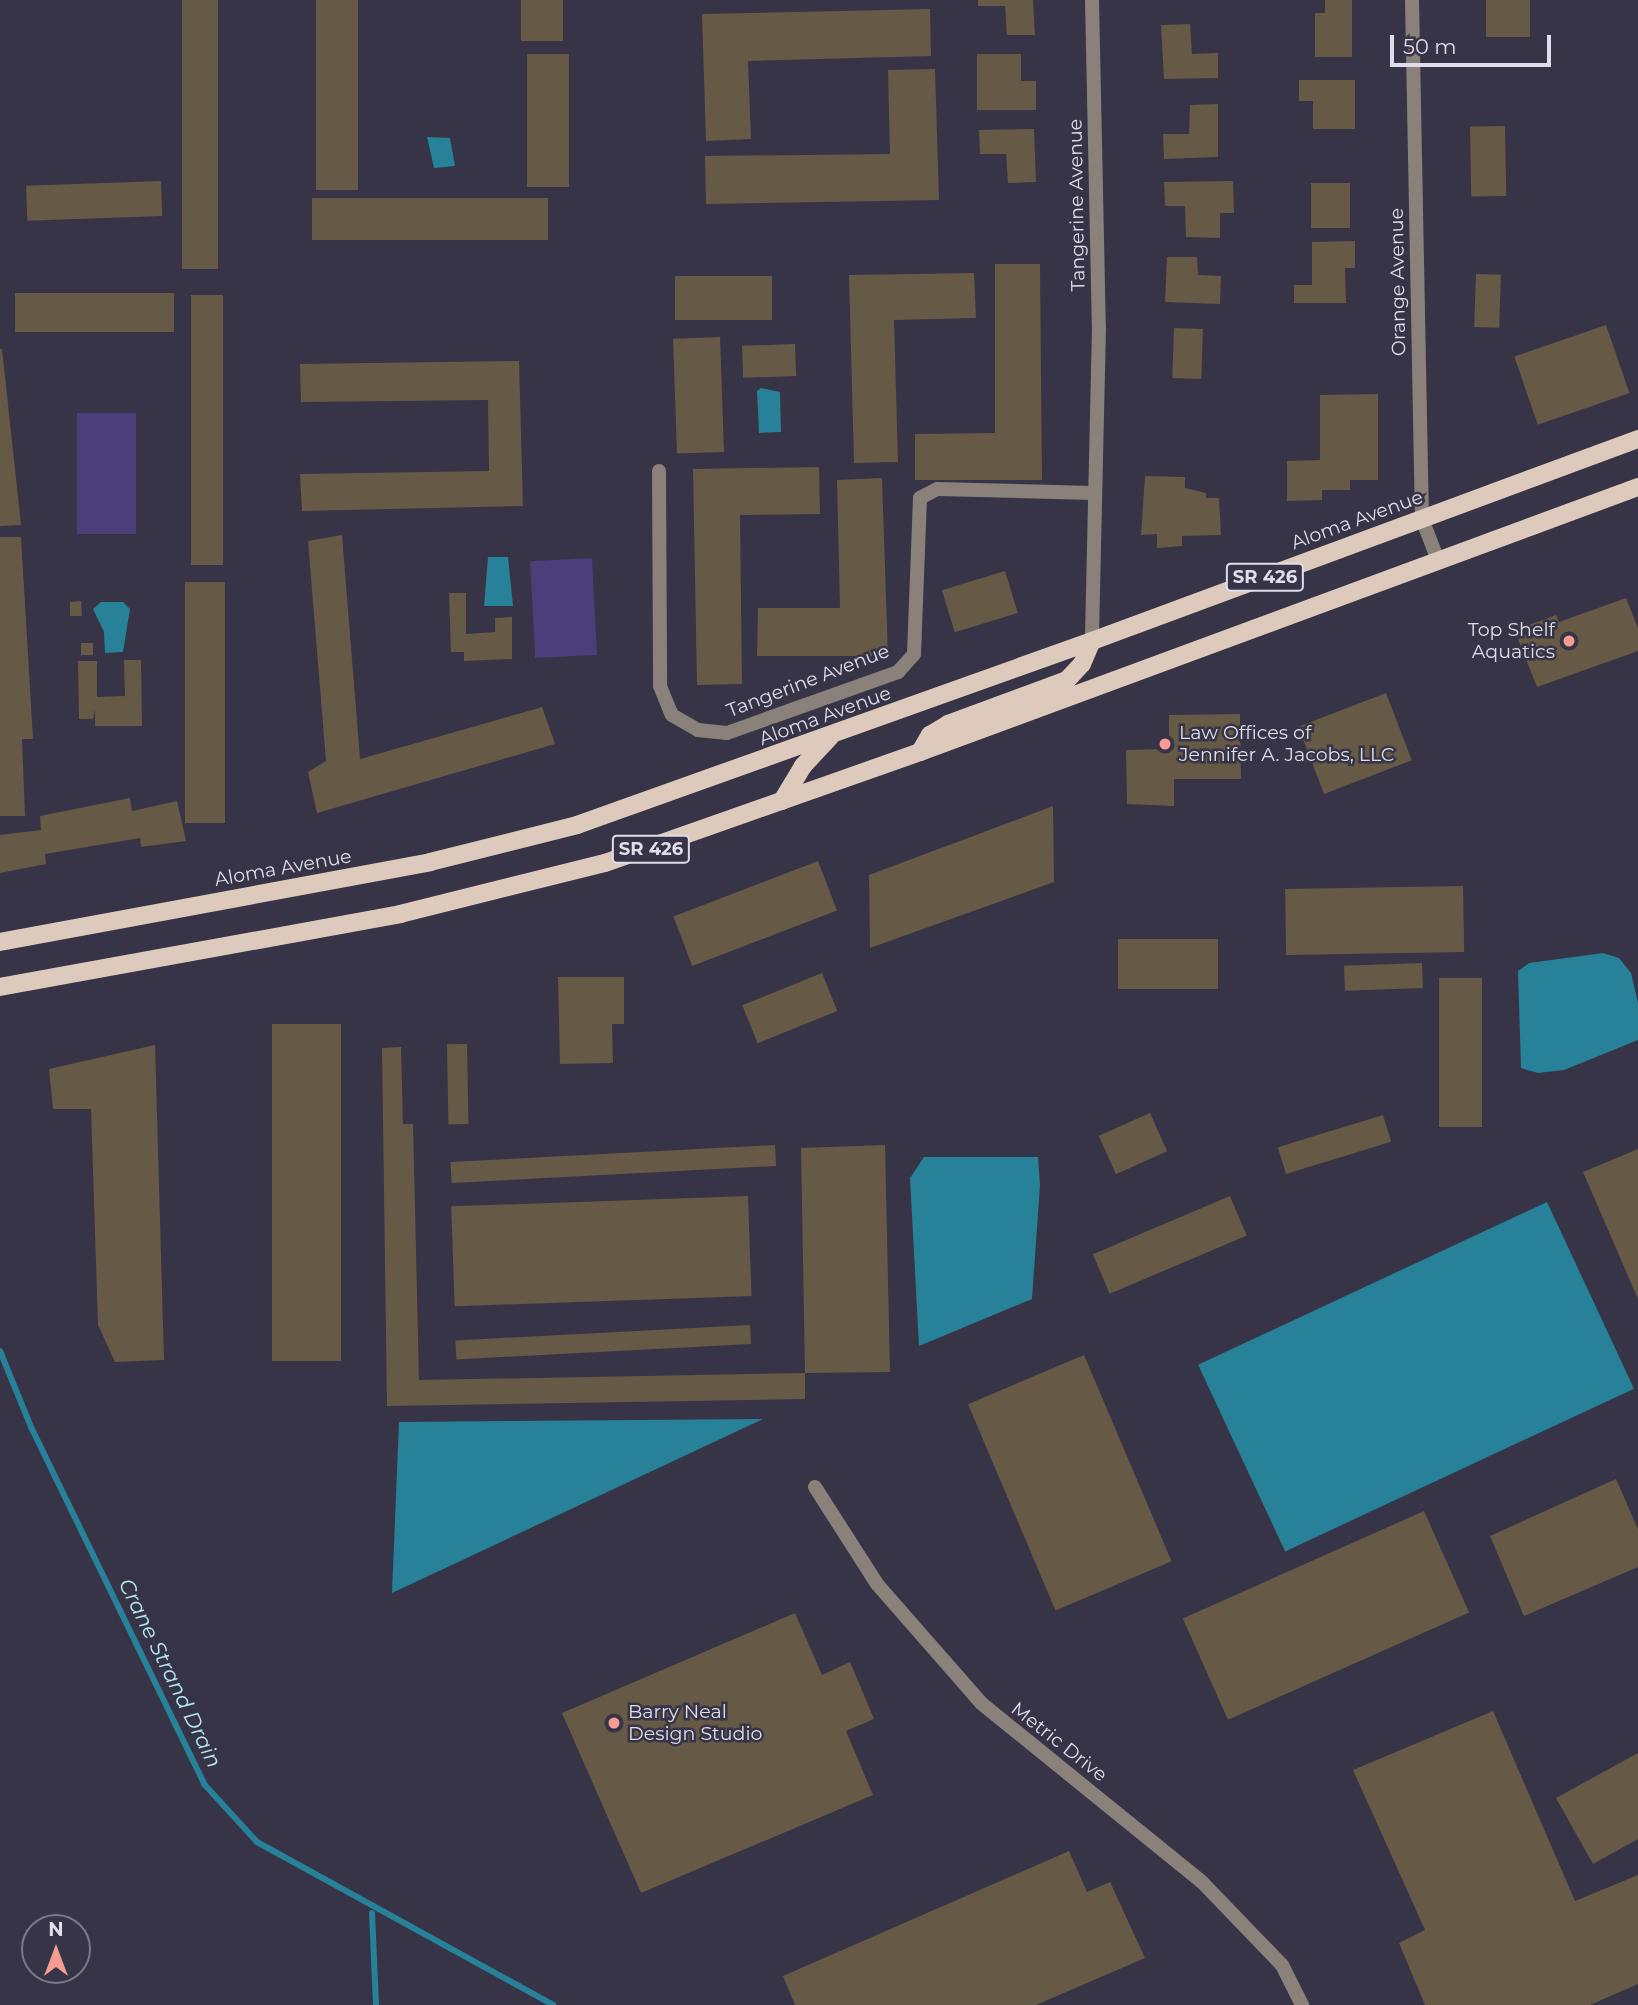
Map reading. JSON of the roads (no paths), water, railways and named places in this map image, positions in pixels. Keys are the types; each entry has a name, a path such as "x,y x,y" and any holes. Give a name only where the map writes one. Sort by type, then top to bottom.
{"main road":[{"name":"Aloma Avenue","path":"0,942 430,862 525,839 635,807 1638,439"},
{"name":"SR 426","path":"0,987 475,898 606,863 920,752 1638,487"},
{"path":"920,752 930,735 948,724 1067,680 1082,664 1093,641"},
{"path":"782,801 803,766 833,735"}],"street":[{"name":"Tangerine Avenue","path":"1092,0 1099,327 1093,493 1093,641"},
{"name":"Orange Avenue","path":"1412,0 1422,519 1438,560"},
{"name":"Tangerine Avenue","path":"659,471 660,686 672,715 698,730 727,733 898,672 914,654 920,498 937,489 1093,493"},
{"name":"Metric Drive","path":"815,1487 877,1584 981,1703 1202,1882 1282,1965 1302,2005"}],"water":[{"path":"427,137 450,138 455,166 434,168"},
{"path":"761,388 780,392 781,432 759,433 757,391"},
{"path":"488,557 508,557 513,606 484,606"},
{"path":"101,602 123,602 130,609 123,652 105,653 104,632 93,609"},
{"path":"1603,953 1619,958 1631,973 1638,1003 1638,1040 1564,1070 1538,1073 1521,1068 1518,971 1529,963"},
{"path":"924,1157 1038,1157 1040,1185 1032,1299 919,1346 910,1178"},
{"path":"1547,1202 1634,1389 1285,1551 1198,1365"},
{"path":"763,1419 392,1593 399,1422"}],"waterway":[{"name":"Crane Strand Drain","path":"0,1351 31,1427 204,1784 257,1842 553,2005"},
{"path":"372,1913 376,2005"}],"place":[{"name":"Top Shelf Aquatics","path":"1569,641"},
{"name":"Law Offices of Jennifer A. Jacobs, LLC","path":"1165,744"},
{"name":"Barry Neal Design Studio","path":"614,1723"}]}
